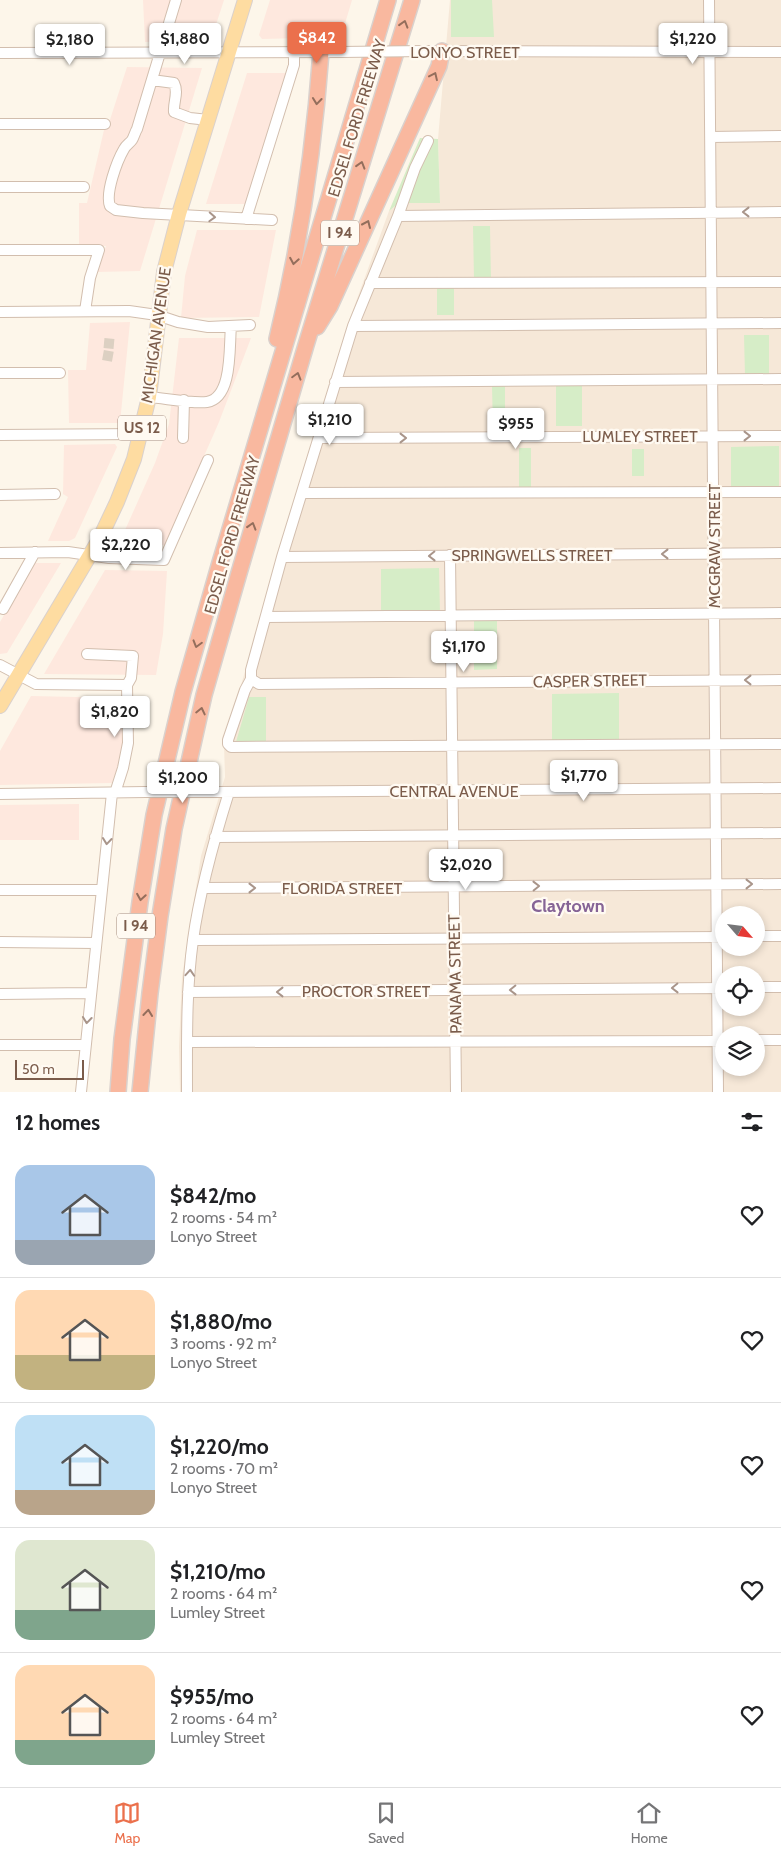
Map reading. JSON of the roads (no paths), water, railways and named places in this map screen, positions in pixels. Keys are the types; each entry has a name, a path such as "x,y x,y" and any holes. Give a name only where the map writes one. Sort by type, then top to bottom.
{"highway":[{"name":"EDSEL FORD FREEWAY","path":"118,1092 126,1009 154,815 195,650 388,0"},
{"name":"EDSEL FORD FREEWAY","path":"140,1092 160,916 174,829 189,758 217,648 306,345 412,0"},
{"path":"306,345 330,306 439,66 442,51"},
{"path":"267,406 268,375 289,286 306,195 313,147 321,52"}],"main road":[{"name":"MICHIGAN AVENUE","path":"0,706 90,555 124,487 134,459 149,397 164,272 179,214 245,0"}],"street":[{"path":"176,0 137,129 132,140 125,146 120,156 108,196 110,206 116,210 272,220"},
{"name":"MCGRAW STREET","path":"708,0 711,137 714,680 718,906"},
{"path":"246,219 294,64 294,52"},
{"name":"LONYO STREET","path":"0,53 781,52"},
{"path":"152,80 174,84 177,94 174,112 190,118 208,120"},
{"path":"0,124 105,124"},
{"path":"711,137 781,136"},
{"path":"428,141 415,168 398,216 353,326 282,557 251,670 252,679 244,690 228,744 231,747 781,744"},
{"path":"0,187 84,187"},
{"path":"398,216 781,212"},
{"path":"0,250 99,250 90,278 85,311"},
{"path":"370,283 781,282"},
{"path":"0,312 129,311 208,327 250,325"},
{"path":"353,326 781,323"},
{"path":"149,397 205,402 212,400 222,390 227,376 231,326"},
{"path":"0,373 60,373"},
{"path":"335,382 781,379"},
{"path":"183,438 184,400"},
{"path":"0,435 141,434"},
{"name":"LUMLEY STREET","path":"319,438 781,436"},
{"path":"0,553 68,552 109,558 164,560 208,460"},
{"path":"302,493 781,492"},
{"path":"0,495 55,494"},
{"path":"1,611 35,552"},
{"name":"SPRINGWELLS STREET","path":"282,557 781,553"},
{"name":"PANAMA STREET","path":"450,555 456,1092"},
{"path":"266,617 781,613"},
{"path":"81,1092 90,993 114,793 123,768 128,743 127,685 131,678 133,656 87,654"},
{"path":"0,665 36,684 127,685"},
{"name":"CASPER STREET","path":"252,679 259,684 781,680"},
{"name":"CENTRAL AVENUE","path":"0,794 781,788"},
{"path":"187,1092 188,992 193,940 224,792"},
{"path":"215,837 781,833"},
{"name":"FLORIDA STREET","path":"203,888 781,884"},
{"path":"0,890 102,890"},
{"path":"765,936 781,936"},
{"path":"193,940 715,937"},
{"path":"0,942 96,943"},
{"path":"765,988 781,987"},
{"name":"PROCTOR STREET","path":"188,992 715,988"},
{"path":"0,994 90,993"},
{"path":"765,1040 781,1040"},
{"path":"187,1042 715,1041"},
{"path":"0,1045 85,1045"},
{"name":"MCGRAW STREET","path":"718,1092 719,1076"}],"tunnel":[{"path":"104,343 115,344"},
{"path":"103,355 114,357"}],"district":[{"name":"Claytown","path":"568,906"}]}
